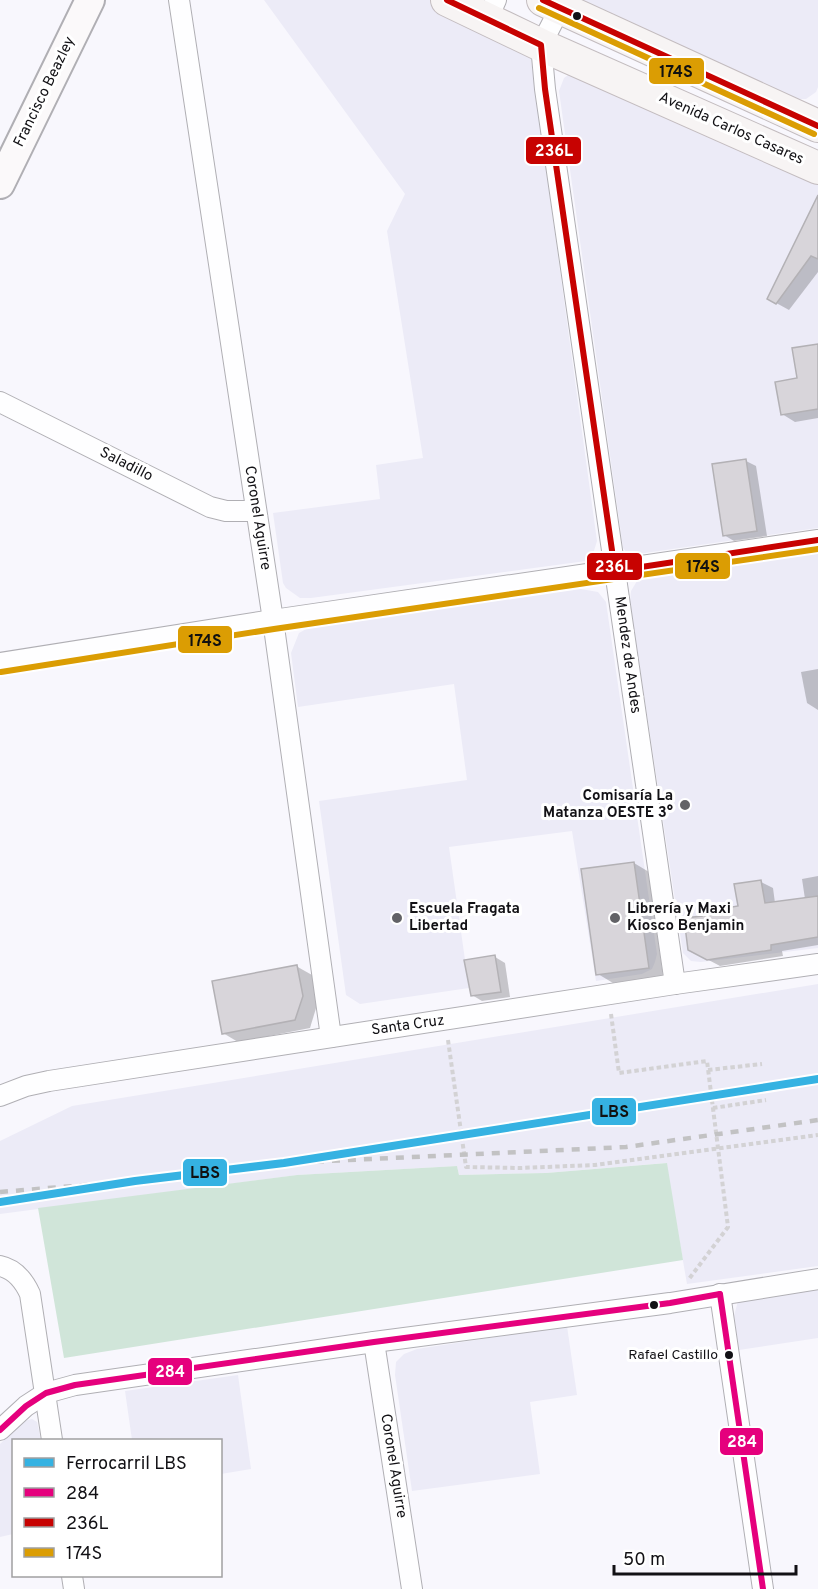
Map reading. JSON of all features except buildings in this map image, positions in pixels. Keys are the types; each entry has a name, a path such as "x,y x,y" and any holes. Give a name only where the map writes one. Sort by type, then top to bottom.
{"main road":[{"name":"Avenida Carlos Casares","path":"447,0 492,10 541,45 818,168"},
{"path":"552,4 818,126"}],"street":[{"name":"Francisco Beazley","path":"0,184 90,0"},
{"name":"Coronel Aguirre","path":"179,0 273,620 331,1037"},
{"path":"541,45 552,4"},
{"name":"Mendez de Andes","path":"541,45 547,101 675,984"},
{"name":"Saladillo","path":"0,402 210,507 226,511 256,511"},
{"path":"0,663 273,620 818,540"},
{"name":"Santa Cruz","path":"1,1092 49,1081 818,964"},
{"path":"2,1267 24,1281 30,1294 52,1439"},
{"path":"0,1430 26,1406 46,1393 75,1385 670,1303 818,1279"},
{"path":"720,1294 763,1589"},
{"name":"Coronel Aguirre","path":"374,1342 412,1589"}],"path":[{"path":"608,995 620,1073 706,1062 708,1070 728,1227 670,1303"},
{"path":"446,1021 466,1167 520,1168 595,1165 818,1135"},
{"path":"708,1070 762,1064"},
{"path":"713,1108 766,1100"}],"shaded area":[{"path":"264,0 433,0 530,52 597,541 593,554 586,561 311,598 300,598 283,583 273,513 380,499 376,465 423,458 387,231 405,194"},
{"path":"578,0 818,0 818,87 816,92 806,99 793,99"},
{"path":"572,72 818,182 818,528 638,554 628,554 623,548 559,91 564,78"},
{"path":"818,552 818,948 701,962 691,961 683,953 630,602 631,591 637,581 643,578"},
{"path":"575,588 598,592 606,602 657,954 652,969 642,974 596,981 572,831 449,847 469,988 360,1004 346,995 319,801 467,780 454,684 298,707 291,653 299,633 308,628"},
{"path":"818,984 818,1266 687,1284 666,1163 546,1173 459,1175 457,1166 297,1175 0,1214 0,1141 72,1106"},
{"path":"818,1285 818,1338 739,1350 734,1316 738,1301"},
{"path":"567,1326 577,1395 530,1402 540,1474 412,1491 395,1375 396,1362 404,1354 417,1349"},
{"path":"238,1375 251,1469 222,1474 222,1439 132,1439 125,1391"},
{"path":"32,1419 37,1422 41,1439 12,1439 12,1534 0,1537 0,1444 24,1421"}],"green space":[{"path":"667,1163 683,1260 64,1358 38,1208 297,1175 457,1166 459,1175 546,1173"}],"railway":[{"path":"284,1163 626,1147 818,1120"},
{"path":"0,1192 135,1181"}],"rail line":[{"name":"LBS","path":"0,1202 135,1181 284,1163 818,1079"}],"transit line":[{"name":"236L","path":"447,0 541,45 545,89 615,571 818,540"},
{"name":"236L","path":"543,0 818,126"},
{"name":"174S","path":"539,8 814,134"},
{"name":"174S","path":"1,672 274,629 818,549"},
{"name":"284","path":"720,1294 763,1589"},
{"name":"284","path":"0,1430 26,1406 46,1393 75,1385 670,1303 720,1294"}],"place":[{"name":"Comisaría La Matanza OESTE 3°","path":"685,805"},
{"name":"Escuela Fragata Libertad","path":"397,918"},
{"name":"Librería y Maxi Kiosco Benjamin","path":"615,918"},
{"name":"Rafael Castillo","path":"729,1355"}]}
